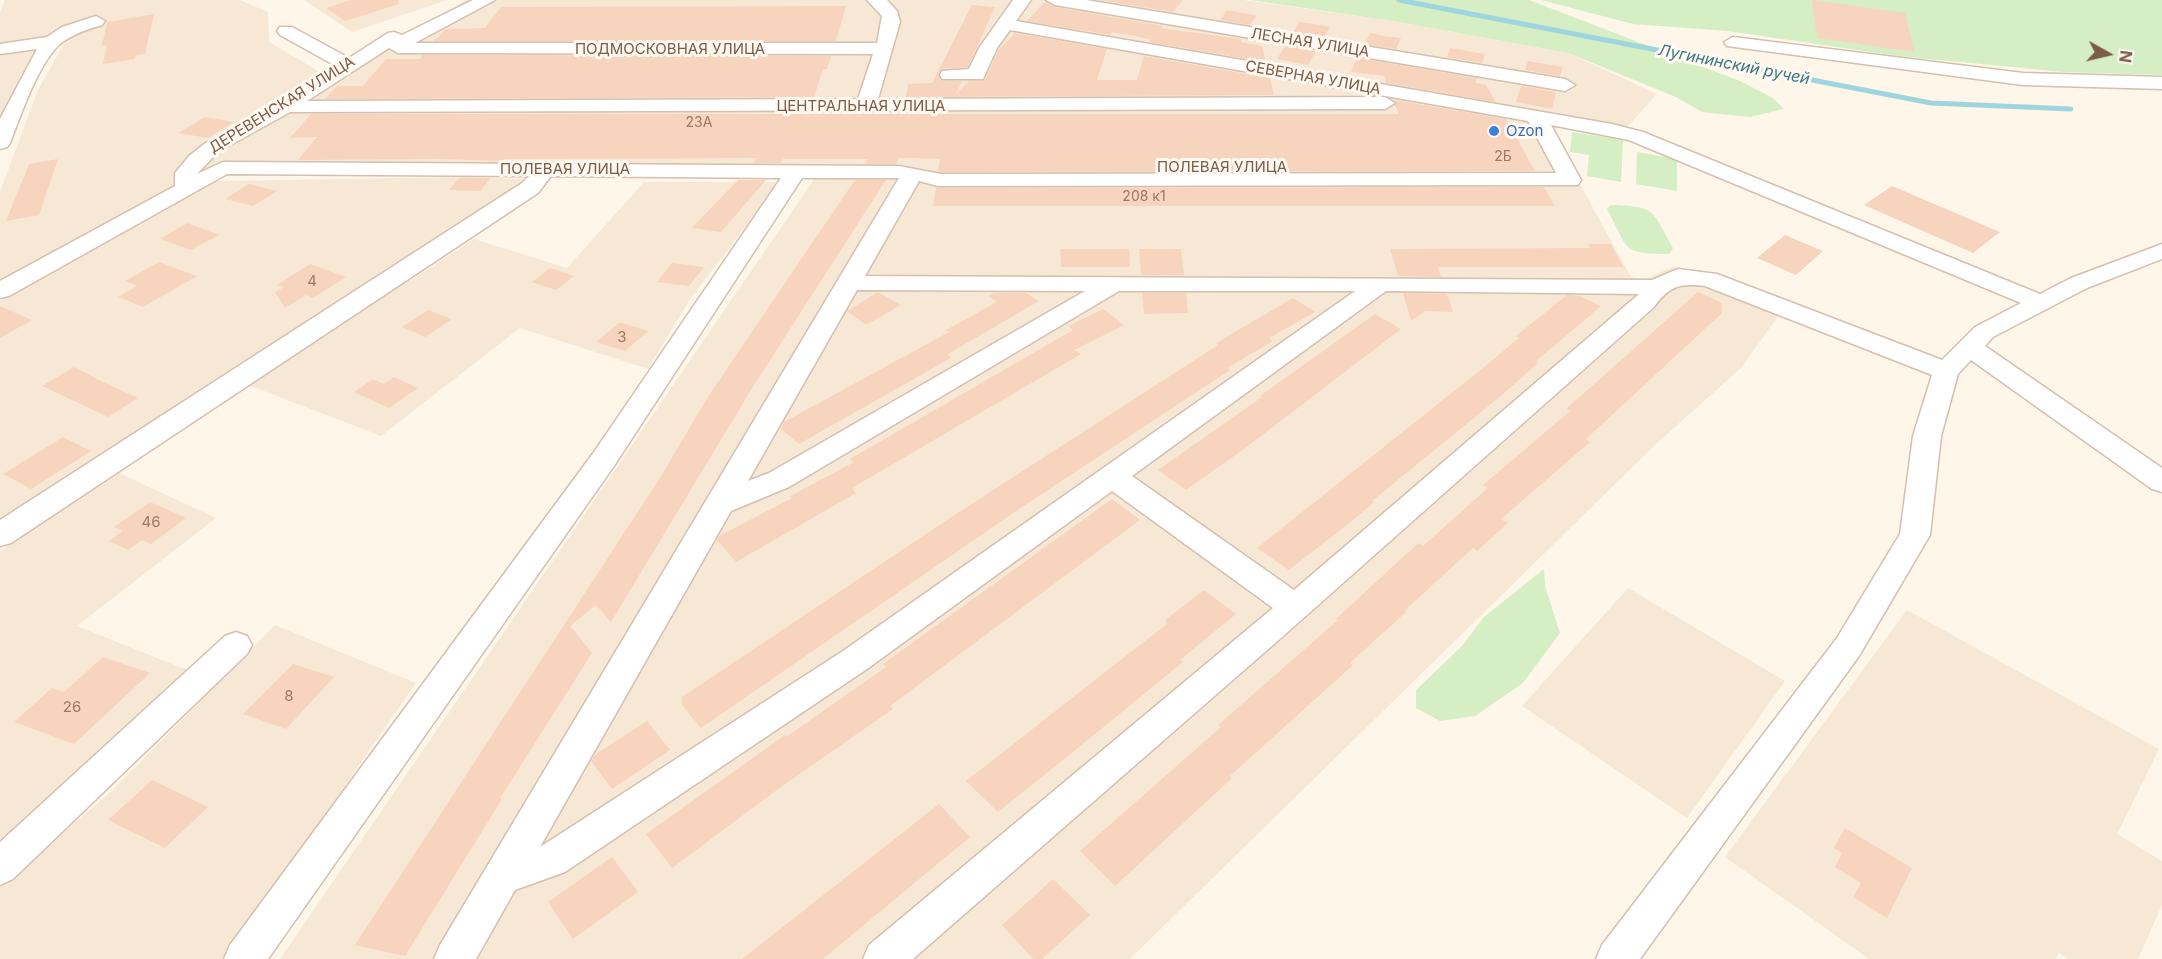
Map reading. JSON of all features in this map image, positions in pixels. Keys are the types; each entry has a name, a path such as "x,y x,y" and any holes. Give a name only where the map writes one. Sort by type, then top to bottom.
{"street":[{"name":"ДЕРЕВЕНСКАЯ УЛИЦА","path":"186,189 186,173 196,160 211,148 257,124 347,64 396,42 402,42 486,0"},
{"path":"866,106 893,20 889,9 876,0"},
{"path":"949,75 976,75 987,48 1022,0"},
{"name":"ЛЕСНАЯ УЛИЦА","path":"1055,0 1565,85"},
{"path":"0,143 9,119 51,42 63,32 96,21"},
{"name":"СЕВЕРНАЯ УЛИЦА","path":"1005,24 1636,136 2041,303"},
{"path":"286,31 347,64"},
{"path":"0,49 51,42"},
{"name":"ПОДМОСКОВНАЯ УЛИЦА","path":"396,42 884,49"},
{"path":"1733,42 2023,79 2162,84"},
{"name":"ЦЕНТРАЛЬНАЯ УЛИЦА","path":"294,107 1396,103 1429,99"},
{"name":"ПОЛЕВАЯ УЛИЦА","path":"544,173 919,174 938,180 1211,173 1570,180 1536,117"},
{"path":"0,535 530,188 544,173"},
{"path":"0,291 206,176 544,173 792,177 604,459 244,959"},
{"path":"454,959 718,505 850,283 919,174"},
{"path":"1616,959 1848,647 1915,535 1927,436 1946,371 1984,332 2079,283 2162,251"},
{"path":"883,959 1645,302 1656,287 1678,276 1709,279 1946,371"},
{"path":"850,283 1112,286 1378,286 1494,283 1656,287"},
{"path":"718,505 779,480 1112,286"},
{"path":"502,877 552,860 855,660 1378,286"},
{"path":"1970,347 2162,482"},
{"path":"1111,476 1294,606"},
{"path":"0,867 236,645"}],"shaded area":[{"path":"5,0 240,0 268,12 269,42 320,72 182,165 180,184 0,283 0,192 38,90 70,33 0,43 0,12"},
{"path":"304,0 447,0 352,32"},
{"path":"466,0 1244,0 1399,22 1568,53 1657,94 1628,126 1627,137 1560,124 1554,130 1554,137 1631,277 1645,279 1673,267 1710,274 1786,305 1742,367 1656,444 1130,959 280,959 817,175 192,171 214,149"},
{"path":"35,48 0,122 0,53"},
{"path":"472,177 527,179 525,187 0,527 0,301 217,181"},
{"path":"644,182 780,182 690,299 648,369 520,328 381,436 251,386 263,370 349,314 411,280 474,239 567,268"},
{"path":"119,473 216,518 77,626 197,674 0,853 0,551"},
{"path":"1628,588 1785,681 1687,818 1522,706"},
{"path":"1907,610 2159,749 2117,834 2162,861 2162,905 2138,959 2068,959 2059,953 2056,959 1869,959 1725,857"},
{"path":"275,625 416,683 225,959 0,959 0,886 112,791"}],"green space":[{"path":"1250,0 1529,0 1740,81 1773,98 1784,109 1750,117 1702,112 1676,97 1568,53 1399,22"},
{"path":"1541,0 2162,0 2162,75 2063,72 1899,56 1727,31 1633,24"},
{"path":"1572,132 1623,140 1621,182 1587,176 1589,155 1570,152"},
{"path":"1637,152 1677,159 1677,191 1636,184"},
{"path":"1611,205 1637,207 1651,213 1673,248 1669,254 1642,253 1628,247 1607,209"},
{"path":"1544,569 1545,586 1560,633 1523,683 1475,716 1440,721 1416,708 1416,690 1462,646 1484,617"}],"building":[{"path":"351,0 398,0 399,4 345,21 326,8"},
{"path":"1100,0 1183,0 1173,12"},
{"path":"1812,0 1905,13 1914,52 1817,38"},
{"path":"1045,2 1055,7 1163,26 1161,28 1241,39 1241,42 1262,46 1266,62 1149,42 1150,39 1112,32 1111,35 1027,21"},
{"path":"972,5 995,7 968,67 942,69 938,74 942,81 962,81 956,94 969,81 985,80 998,51 1015,33 1107,49 1097,80 1137,80 1144,56 1270,78 1274,95 906,97 908,84 932,83"},
{"path":"846,6 836,41 434,41 446,29 485,28 501,7"},
{"path":"1227,10 1257,15 1250,25 1220,20"},
{"path":"154,14 145,54 136,55 135,59 103,64 107,45 102,46 107,22"},
{"path":"1299,22 1330,27 1324,37 1293,32"},
{"path":"1370,33 1401,38 1396,49 1365,44"},
{"path":"1285,46 1316,51 1308,65 1277,59"},
{"path":"1450,48 1485,54 1482,63 1447,57"},
{"path":"422,55 831,56 827,69 823,69 814,97 325,99 337,86 363,86 386,59 420,59"},
{"path":"1357,58 1477,78 1475,83 1486,85 1496,102 1386,83 1384,76 1351,72"},
{"path":"1528,61 1563,67 1560,76 1525,70"},
{"path":"1521,86 1556,92 1552,109 1516,102"},
{"path":"1394,100 1506,119 1535,171 941,172 938,171 940,159 912,158 899,158 896,164 865,164 868,159 783,159 780,163 753,163 757,158 504,159 502,161 298,160 317,137 290,138 311,114 1399,114 1395,105 1397,102"},
{"path":"205,117 234,122 208,138 178,133"},
{"path":"58,159 39,215 6,221 29,164"},
{"path":"459,178 490,178 481,191 449,190"},
{"path":"738,180 766,180 721,232 692,228"},
{"path":"855,180 886,180 754,385 611,622 596,605 570,626 592,653 500,798 502,799 405,956 355,945 660,478 709,395"},
{"path":"249,184 277,191 253,206 225,199"},
{"path":"1892,186 2000,232 1973,253 1864,205"},
{"path":"1544,187 1555,206 933,206 936,188"},
{"path":"187,223 219,235 191,250 160,239"},
{"path":"1785,235 1823,251 1796,275 1757,258"},
{"path":"1588,244 1611,244 1623,267 1438,267 1441,277 1398,276 1390,249 1590,248"},
{"path":"1060,249 1129,249 1130,267 1061,267"},
{"path":"1139,249 1181,249 1184,275 1141,275"},
{"path":"159,262 197,276 143,307 118,297 137,286 125,281"},
{"path":"672,263 704,267 689,286 657,282"},
{"path":"310,264 346,277 313,298 306,295 285,308 275,292 284,287 277,285"},
{"path":"550,268 574,276 556,290 532,282"},
{"path":"878,292 901,305 866,325 847,311"},
{"path":"1698,292 1722,303 1722,313 1586,439 1590,442 1501,519 1508,523 1477,551 1473,548 1404,611 1406,612 1350,663 1353,665 1230,776 1232,778 1115,886 1080,851 1221,727 1218,725 1338,620 1336,619 1403,557 1419,543 1423,546 1488,488 1483,485 1570,411 1566,409"},
{"path":"994,293 1026,293 1039,301 948,354 951,358 799,444 781,429 784,422 949,332 946,330 997,302 988,296"},
{"path":"1142,293 1186,293 1188,313 1144,314"},
{"path":"1403,293 1447,294 1453,312 1425,311 1411,321"},
{"path":"1567,295 1579,296 1601,306 1535,362 1538,363 1502,395 1372,501 1374,502 1358,516 1289,570 1257,548 1483,368 1519,338 1516,336"},
{"path":"1293,298 1315,312 1269,338 1273,341 1227,368 1230,370 1019,509 701,728 682,705 682,697 953,516 1218,345 1216,343"},
{"path":"0,306 32,320 0,338"},
{"path":"1103,309 1124,325 1074,350 1081,354 852,488 856,493 736,562 717,540 719,536 854,462 850,459 1073,330 1068,326"},
{"path":"428,310 452,319 425,337 402,327"},
{"path":"1375,314 1401,329 1244,449 1186,490 1158,470 1262,397 1260,396"},
{"path":"620,322 648,331 625,351 596,342"},
{"path":"74,367 138,398 108,417 42,386"},
{"path":"394,377 418,388 389,408 354,392 373,379 384,384"},
{"path":"63,437 91,451 31,489 3,474"},
{"path":"1112,499 1140,520 890,706 893,709 785,784 672,868 646,834 785,735 786,737 886,667 883,664"},
{"path":"150,502 186,518 151,544 142,540 128,550 109,541 123,531 114,527"},
{"path":"1204,590 1236,614 1180,660 1183,662 1073,752 998,812 966,781 1168,623 1165,620"},
{"path":"103,657 150,673 74,744 14,722 52,688 64,692"},
{"path":"293,664 334,677 286,729 243,714"},
{"path":"647,721 670,750 612,789 591,761 596,754"},
{"path":"152,780 208,807 165,848 108,820"},
{"path":"939,804 970,837 823,959 742,959"},
{"path":"1845,828 1912,868 1887,918 1853,897 1861,883 1835,867 1842,853 1834,848"},
{"path":"612,857 638,892 573,939 548,902"},
{"path":"1053,879 1090,915 1042,959 1033,959 1002,925"}],"waterway":[{"name":"Лугининский ручей","path":"1399,0 1931,103 2071,109"}],"place":[{"name":"Ozon","path":"1494,131"}]}
